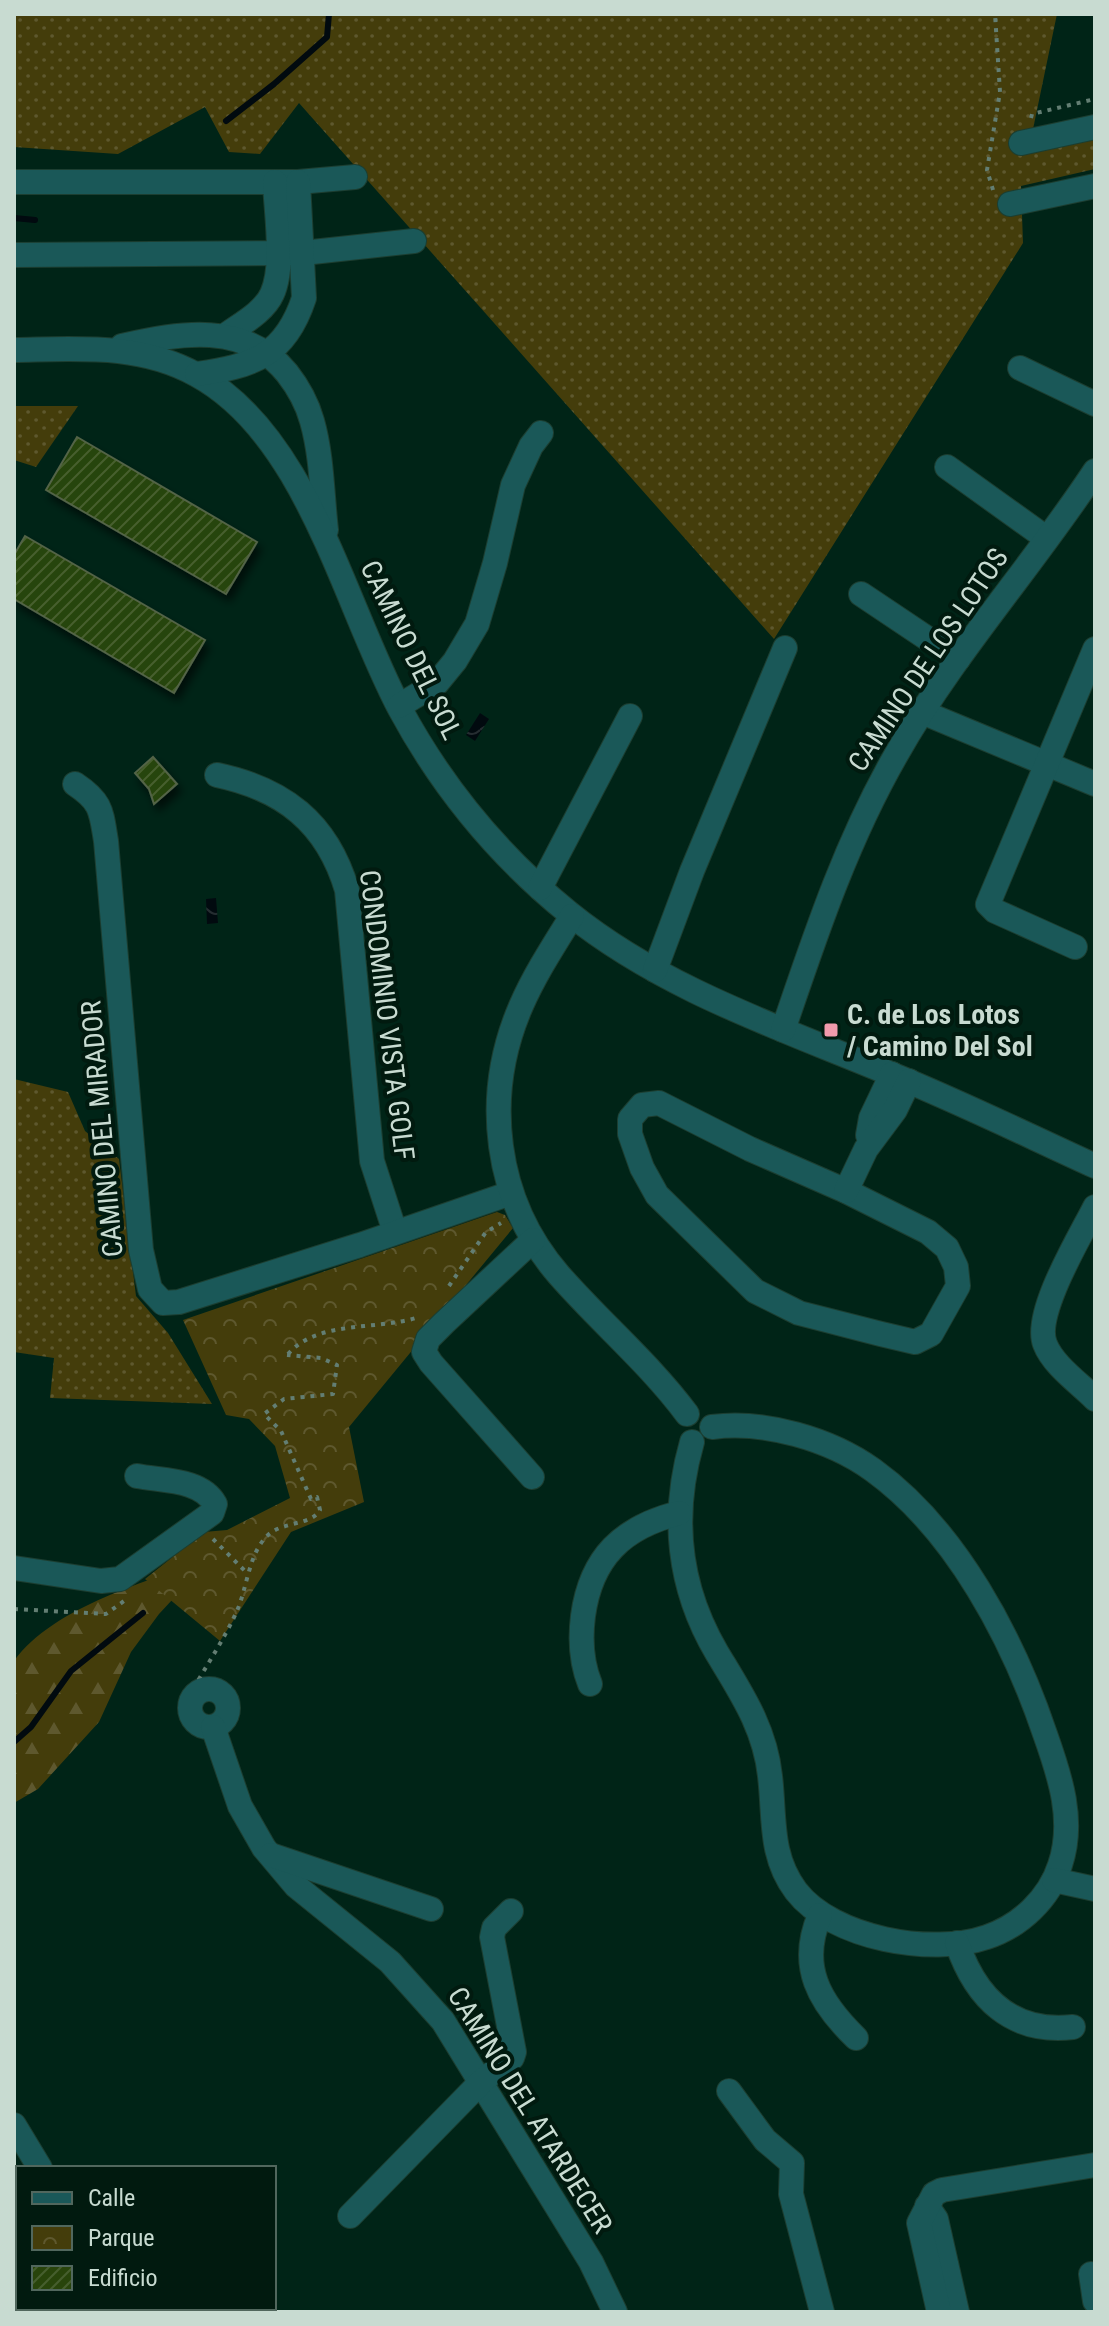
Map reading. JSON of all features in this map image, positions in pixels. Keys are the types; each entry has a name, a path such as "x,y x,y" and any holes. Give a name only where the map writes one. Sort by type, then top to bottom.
{"street":[{"path":"1021,143 1095,127"},
{"path":"14,182 287,182 355,177"},
{"path":"197,374 239,368 268,354 299,315 304,298 303,253 287,182"},
{"path":"226,335 251,317 272,296 277,279 287,182"},
{"path":"1010,204 1095,186"},
{"path":"14,255 278,254 414,241"},
{"name":"CAMINO DEL SOL","path":"109,349 162,338 226,335 255,345 268,354 295,383 312,419 328,545"},
{"name":"CAMINO DEL SOL","path":"14,350 109,349 154,357 197,374 239,404 272,442 328,545 399,706 434,766 490,837 572,916 655,970 695,991 900,1078 1095,1166"},
{"path":"1020,368 1095,404"},
{"path":"399,706 437,683 455,661 477,624 513,485 531,446 541,433"},
{"path":"947,467 1046,538"},
{"name":"CAMINO DE LOS LOTOS","path":"783,1030 842,863 874,794 922,712 958,659 1046,538 1092,482"},
{"path":"861,594 958,659"},
{"path":"655,970 692,871 785,648"},
{"path":"1075,947 995,911 988,904 1095,649"},
{"path":"922,712 1095,784"},
{"path":"540,888 630,716"},
{"name":"CONDOMINIO VISTA GOLF","path":"217,775 250,782 281,798 309,820 339,864 347,890 372,1161 395,1232"},
{"name":"CAMINO DEL MIRADOR","path":"75,784 93,796 101,811 141,1250 150,1289 163,1303 179,1302 395,1232 513,1199"},
{"path":"572,916 543,963 522,1006 504,1061 499,1108 500,1135 513,1199 533,1240 558,1273 653,1370 687,1414 681,1424 687,1439 702,1434 735,1425 780,1432 820,1443 851,1457 886,1480 942,1539 979,1592 1012,1650 1056,1763 1065,1799 1064,1850 1054,1880 1038,1903 1014,1924 985,1938 957,1943 913,1943 844,1926 820,1915 796,1891 780,1863 773,1834 771,1780 763,1741 751,1709 698,1615 683,1567 679,1513 686,1464 702,1434"},
{"path":"846,1191 866,1149 895,1110 900,1078"},
{"path":"659,1103 750,1149 846,1191 928,1232 947,1248 956,1267 958,1286 931,1334 915,1342 881,1334 799,1313 755,1291 657,1195 642,1168 630,1134 630,1119 642,1105 659,1103"},
{"path":"1095,1207 1047,1304 1042,1327 1045,1345 1056,1360 1095,1399"},
{"path":"532,1477 424,1352 428,1339 533,1240"},
{"path":"14,1568 101,1581 120,1579 212,1513 215,1504 201,1488 137,1476"},
{"path":"590,1684 583,1662 581,1629 594,1573 621,1539 645,1524 679,1513"},
{"name":"CAMINO DEL ATARDECER","path":"203,1689 190,1702 190,1714 197,1723 213,1727 240,1806 269,1854 306,1894 371,1945 409,1981 443,2021 591,2262 615,2312"},
{"path":"269,1854 431,1909"},
{"path":"1054,1880 1095,1889"},
{"path":"350,2216 482,2081 512,2058 514,2052 492,1937 494,1928 511,1911"},
{"path":"820,1915 811,1945 813,1977 829,2009 856,2038"},
{"path":"957,1943 979,1989 1006,2014 1018,2021 1045,2028 1073,2027"},
{"path":"729,2091 765,2140 792,2163 791,2194 822,2312"},
{"path":"14,2125 39,2166"},
{"path":"957,2312 919,2223 934,2194 942,2190 1095,2165"},
{"path":"939,2270 939,2312"},
{"path":"1091,2274 1095,2301"}],"path":[{"path":"995,14 1000,92 987,170 991,187 1010,204"},
{"path":"446,1290 486,1232 503,1222 513,1199"},
{"path":"203,1689 199,1679 237,1611 248,1574 266,1537 293,1522 302,1522 317,1515 320,1510 317,1497 311,1499 281,1431 264,1414 284,1399 333,1394 337,1365 321,1358 287,1355 299,1342 338,1330 409,1320 430,1313"},
{"path":"209,1535 248,1574"},
{"path":"14,1609 106,1614 126,1600"}],"green space":[{"path":"14,14 1057,14 1028,153 1095,137 1095,169 1021,186 1023,243 774,639 299,103 260,154 229,152 205,107 118,154 14,147"},
{"path":"14,406 78,406 36,467 14,460"},
{"path":"14,1079 68,1092 85,1131 119,1159 136,1296 168,1333 212,1404 50,1398 54,1358 14,1352"},
{"path":"497,1212 505,1215 513,1228 349,1427 364,1502 291,1532 220,1641 145,1579 204,1532 227,1530 290,1498 275,1446 249,1419 226,1415 183,1320"},
{"path":"211,1558 159,1614 131,1652 99,1722 38,1789 14,1803 14,1661 31,1642 78,1610 132,1586"}],"water":[{"path":"480,713 489,719 475,741 466,735"},
{"path":"216,898 218,923 207,924 206,899"}],"building":[{"path":"77,437 257,542 226,594 46,490"},
{"path":"25,536 205,640 174,693 14,599 14,555"},
{"path":"153,757 177,784 154,804 149,789 135,773"}],"waterway":[{"path":"226,121 327,37 329,14"},
{"path":"14,218 35,220"},
{"path":"14,1742 31,1727 71,1671 143,1613"}],"place":[{"name":"C. de Los Lotos / Camino Del Sol","path":"831,1030"}]}
